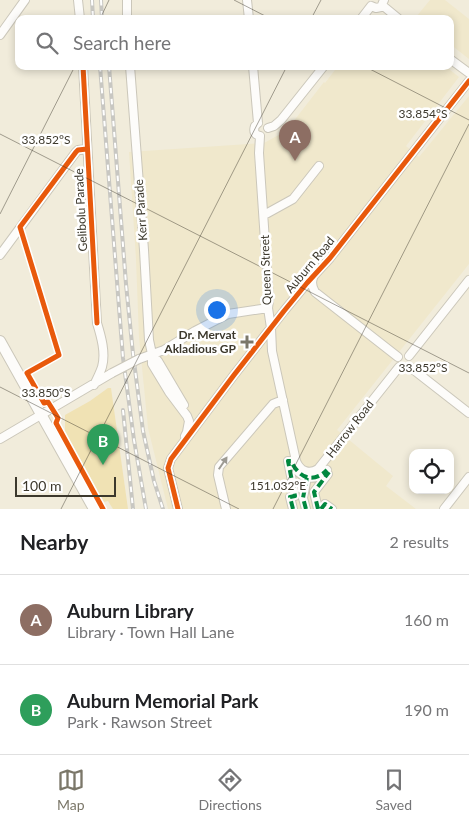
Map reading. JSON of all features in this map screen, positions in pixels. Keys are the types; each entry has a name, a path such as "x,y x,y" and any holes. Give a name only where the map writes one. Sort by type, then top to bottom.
{"main road":[{"path":"0,341 94,509"}],"street":[{"path":"0,35 25,0"},
{"path":"78,0 80,15"},
{"path":"127,0 127,15"},
{"path":"247,0 249,15"},
{"path":"364,15 370,3 376,8 383,2 395,15"},
{"path":"454,62 469,74"},
{"name":"Gelibolu Parade","path":"83,70 97,323 102,344 103,363 94,385"},
{"name":"Kerr Parade","path":"130,70 152,364 189,421 187,432 180,447"},
{"path":"253,70 258,123 255,126 254,132 260,136 267,134 268,128 265,123 258,123"},
{"path":"268,128 281,120 321,70"},
{"name":"Auburn Road","path":"178,509 169,472 169,464 180,447 258,344 469,81"},
{"name":"Queen Street","path":"260,136 259,153 272,351 296,461"},
{"path":"0,255 76,152 88,149"},
{"path":"264,215 293,199 319,166"},
{"path":"314,276 312,287 315,292 398,358"},
{"path":"409,356 469,280"},
{"path":"0,439 112,373 139,358 164,350 195,330 228,314 268,308"},
{"path":"258,344 266,344 272,351"},
{"name":"Kerr Parade","path":"152,354 192,415 195,423 194,429"},
{"path":"403,354 409,356 412,361 410,367 404,369 399,367 396,363 398,358 403,354"},
{"name":"Harrow Road","path":"296,461 298,466 304,471 312,472 318,469 399,367"},
{"path":"410,367 469,413"},
{"path":"226,509 218,475 219,467 273,404 283,400"},
{"path":"192,415 204,415"},
{"path":"293,509 290,497 295,496 288,461 291,460 298,472 307,477 312,478 322,475 328,470 329,472 314,492 320,509 325,504 332,509"},
{"path":"306,509 303,498 307,477"},
{"path":"444,509 469,477"}],"shaded area":[{"path":"430,0 445,0 469,19 469,59 454,47 454,15 418,15"},
{"path":"335,70 450,70 459,77 406,146 419,157 469,96 469,264 337,430 393,476 386,486 416,509 168,509 148,428 139,337 129,152 264,143 286,131"},
{"path":"108,388 111,388 128,509 113,509 108,501 104,502 65,431 65,415"}],"railway":[{"path":"92,0 93,15"},
{"path":"101,0 102,15"},
{"path":"100,70 123,358 146,509"},
{"path":"109,70 133,354 143,431 154,481 163,509"},
{"path":"123,410 133,509"}],"marked path":[{"path":"293,509 290,497 295,496 288,461 291,461 298,472 307,477 317,477 327,470"},
{"path":"318,509 314,492 329,472"},
{"path":"306,509 303,498 307,477"},
{"path":"321,509 325,504 332,509"}],"cycle path":[{"path":"83,70 97,323"},
{"path":"178,509 168,468 171,459 284,311 330,258 469,81"},
{"path":"87,149 76,152 20,227 59,355 27,373 44,403 48,402 58,418 56,423 103,509"}],"place":[{"name":"Auburn Library","path":"295,161"},
{"name":"Dr. Mervat Akladious GP","path":"247,342"},
{"name":"Auburn Memorial Park","path":"103,465"}]}
